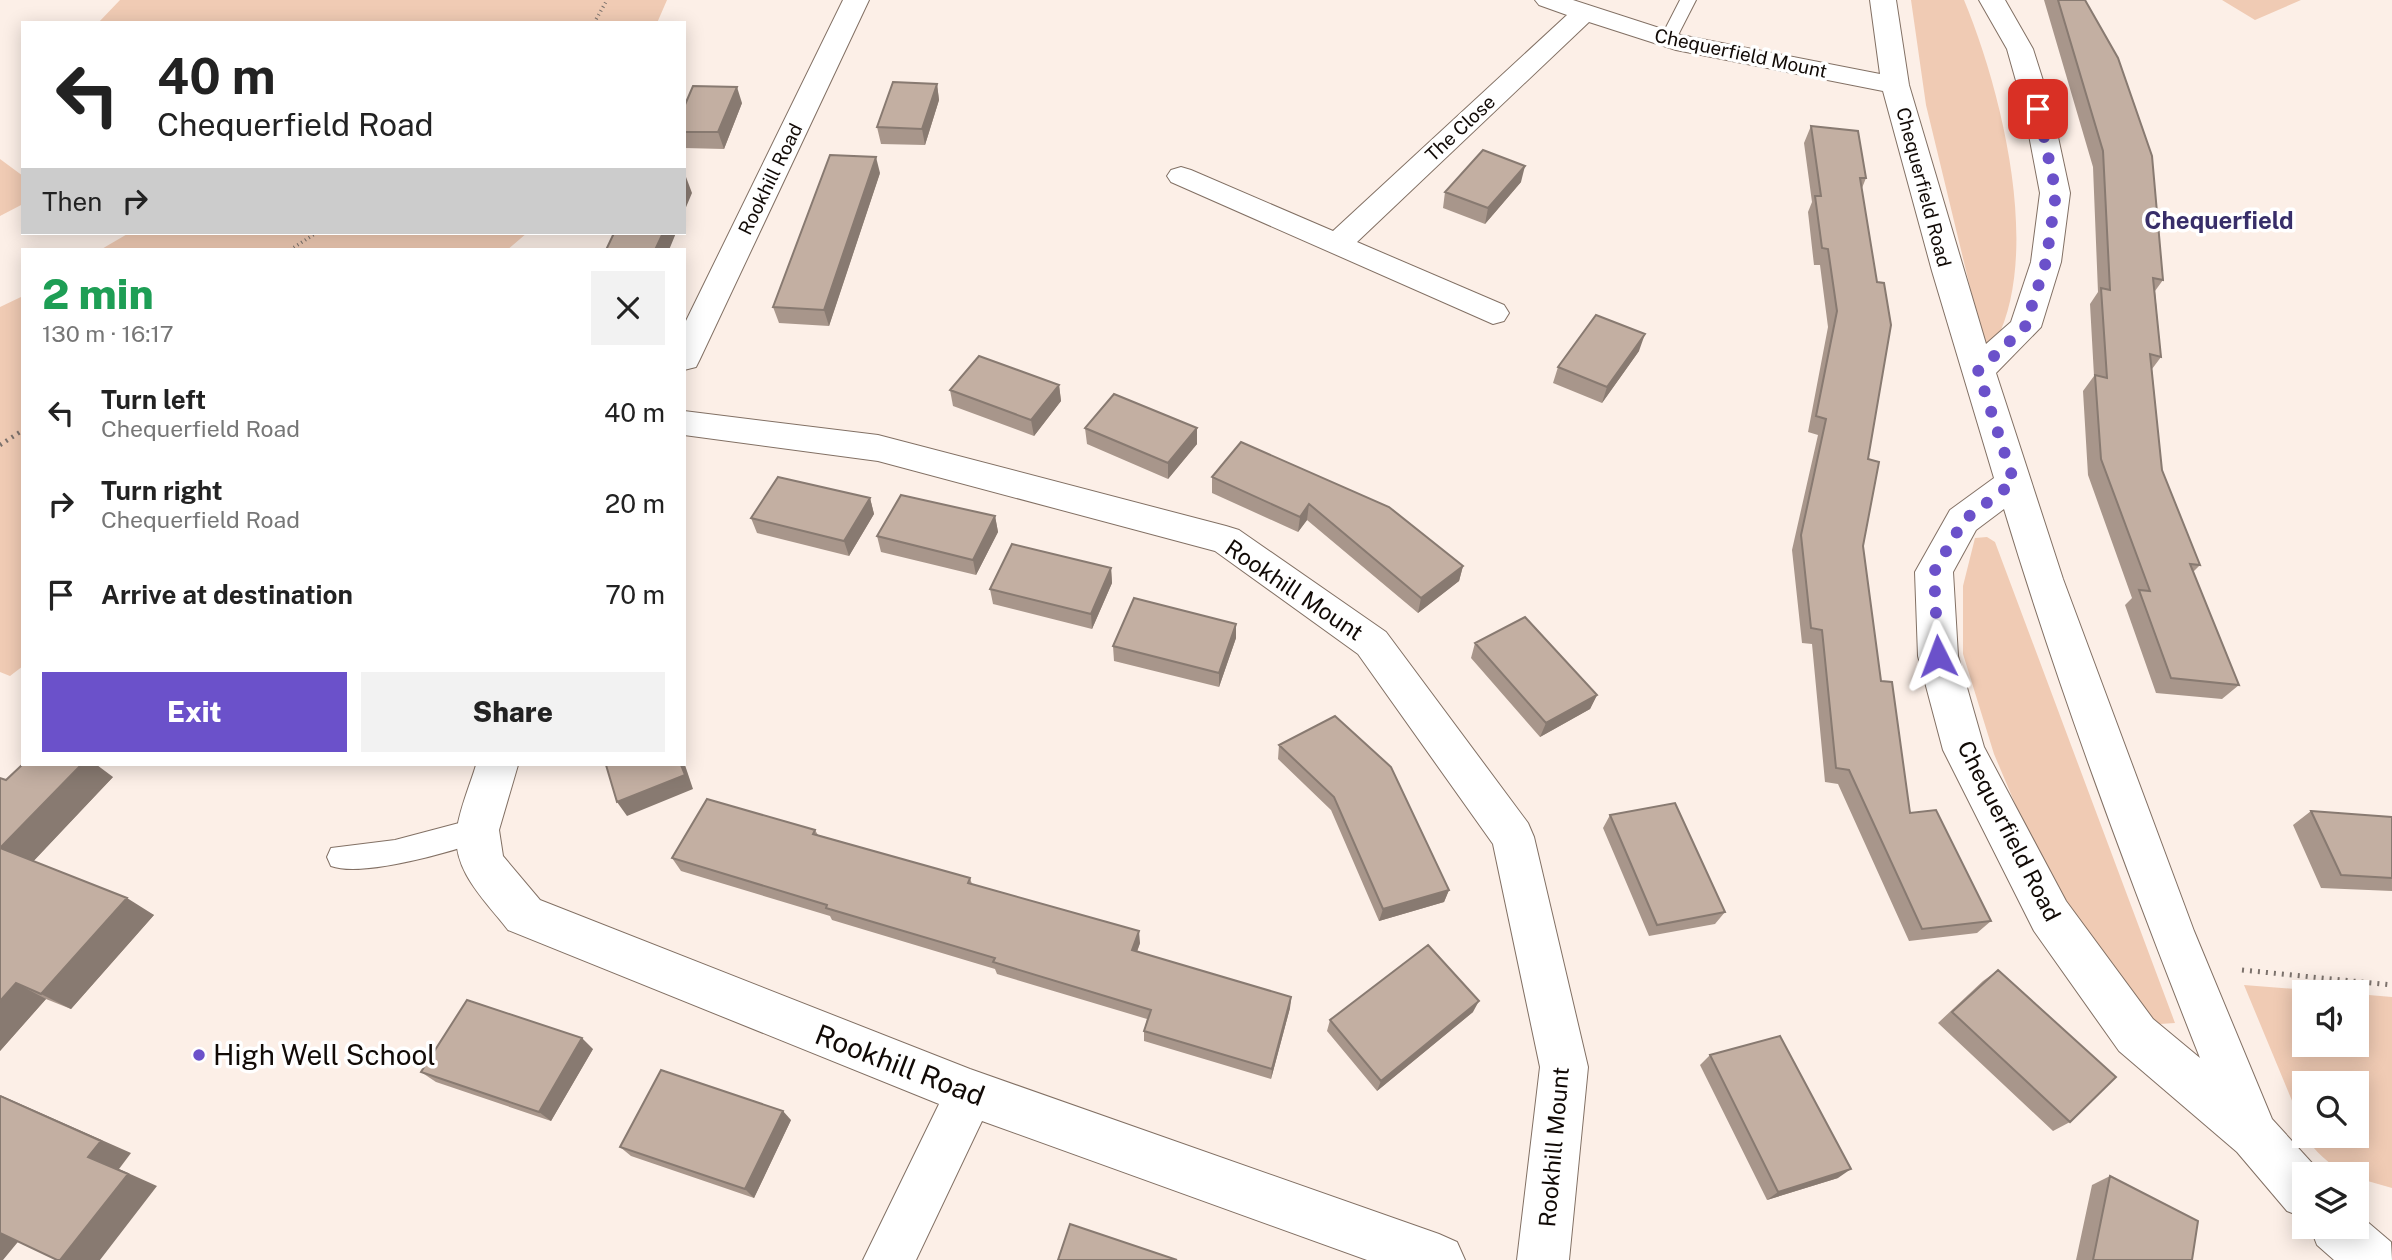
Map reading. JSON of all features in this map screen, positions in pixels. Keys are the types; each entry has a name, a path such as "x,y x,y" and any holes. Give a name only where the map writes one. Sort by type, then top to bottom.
{"street":[{"name":"Rookhill Road","path":"686,355 856,0"},
{"name":"Chequerfield Mount","path":"1548,0 1668,39 1895,85"},
{"name":"Chequerfield Road","path":"1883,0 1895,85 1947,271 2044,579 2186,964 2255,1136"},
{"path":"1978,371 2025,327 2046,262 2056,193 2038,109 2020,49 1992,0"},
{"name":"The Close","path":"1336,244 1584,13"},
{"path":"1181,176 1493,313"},
{"name":"Rookhill Mount","path":"686,423 878,448 1226,540 1372,643 1513,838 1564,1068 1543,1260"},
{"name":"Chequerfield Road","path":"2014,482 1964,520 1934,572 1938,656 1964,750 2050,916 2136,1035 2255,1136 2292,1178"},
{"name":"Rookhill Road","path":"497,766 478,830 482,863 524,915 970,1093 1439,1260"},
{"path":"889,1260 970,1093"},
{"path":"2349,1239 2373,1260"}],"lane":[{"path":"1668,39 1688,0"},
{"path":"341,857 395,852 478,830"}],"path":[{"path":"595,21 607,0"},
{"path":"293,248 313,235"},
{"path":"0,445 21,430"},
{"path":"2186,964 2392,985"}],"shaded area":[{"path":"120,0 667,0 658,21 100,21"},
{"path":"1911,0 1964,0 1991,78 2003,123 2016,217 2016,262 2009,304 1996,341 1988,344 1983,341 1926,105"},
{"path":"2222,0 2301,0 2255,20"},
{"path":"0,159 21,175 21,205 0,216"},
{"path":"126,235 525,235 509,248 103,248"},
{"path":"21,297 21,668 10,676 0,672 0,307"},
{"path":"1987,537 1995,542 2175,1023 2160,1024 2142,1014 2060,910 1994,754 1963,654 1963,586 1975,538"},
{"path":"2244,985 2292,989 2292,1057 2369,1057 2369,995 2392,997 2392,1188 2369,1181 2369,1162 2330,1162 2315,1148 2369,1148 2369,1071 2292,1071 2292,1101"}],"building":[{"path":"2058,0 2085,0 2118,58 2152,156 2163,280 2153,278 2161,357 2150,354 2162,470 2200,565 2190,564 2239,685 2171,678 2139,590 2150,591 2101,459 2095,375 2107,378 2101,288 2110,290 2103,151"},
{"path":"893,82 937,84 922,129 877,127"},
{"path":"693,86 737,87 718,132 686,132 686,102"},
{"path":"1811,126 1858,131 1866,178 1860,178 1877,282 1884,283 1891,325 1868,459 1879,462 1863,546 1881,681 1892,682 1910,813 1936,810 1991,921 1922,929 1849,770 1836,768 1822,630 1811,628 1801,535 1826,419 1816,416 1837,311 1828,249 1822,248 1815,196 1821,196"},
{"path":"1483,150 1525,166 1488,208 1445,192"},
{"path":"830,155 876,157 824,310 773,307"},
{"path":"613,235 662,235 656,248 607,248"},
{"path":"1596,315 1645,334 1607,387 1558,367"},
{"path":"979,356 1059,385 1031,420 950,390"},
{"path":"1114,394 1197,428 1168,463 1085,428"},
{"path":"1241,442 1389,507 1463,566 1421,598 1309,504 1300,517 1212,477"},
{"path":"778,477 870,498 844,541 751,518"},
{"path":"901,495 995,516 973,560 877,536"},
{"path":"1012,544 1111,568 1091,614 990,589"},
{"path":"1134,598 1236,624 1219,673 1113,646"},
{"path":"1525,617 1597,695 1546,723 1475,643"},
{"path":"1335,716 1391,767 1449,890 1383,909 1334,797 1279,745"},
{"path":"21,766 80,766 0,848 0,778 6,780"},
{"path":"606,766 681,766 685,775 617,802"},
{"path":"707,799 815,830 813,834 970,878 968,883 1139,931 1132,950 1291,997 1272,1069 1144,1031 1151,1010 993,962 995,958 826,908 827,905 672,858"},
{"path":"1675,803 1725,912 1657,925 1610,815"},
{"path":"2311,811 2392,817 2392,878 2341,875"},
{"path":"0,848 127,898 41,994 16,983 0,1001"},
{"path":"1428,945 1479,1001 1381,1081 1330,1020"},
{"path":"1998,970 2116,1077 2070,1122 1952,1012"},
{"path":"467,1000 582,1038 539,1112 421,1072"},
{"path":"1780,1036 1851,1169 1778,1192 1710,1055"},
{"path":"661,1070 783,1111 745,1189 620,1147"},
{"path":"0,1096 101,1141 88,1157 128,1174 60,1260 0,1233"},
{"path":"2110,1176 2198,1221 2192,1260 2093,1260"},
{"path":"1070,1224 1177,1260 1058,1260"}],"place":[{"name":"High Well School","path":"199,1055"}],"district":[{"name":"Chequerfield","path":"2219,221"}],"route":[{"path":"1938,656 1934,572 1964,520 2014,482 1978,371 2025,327 2046,262 2056,193 2038,109"}]}
